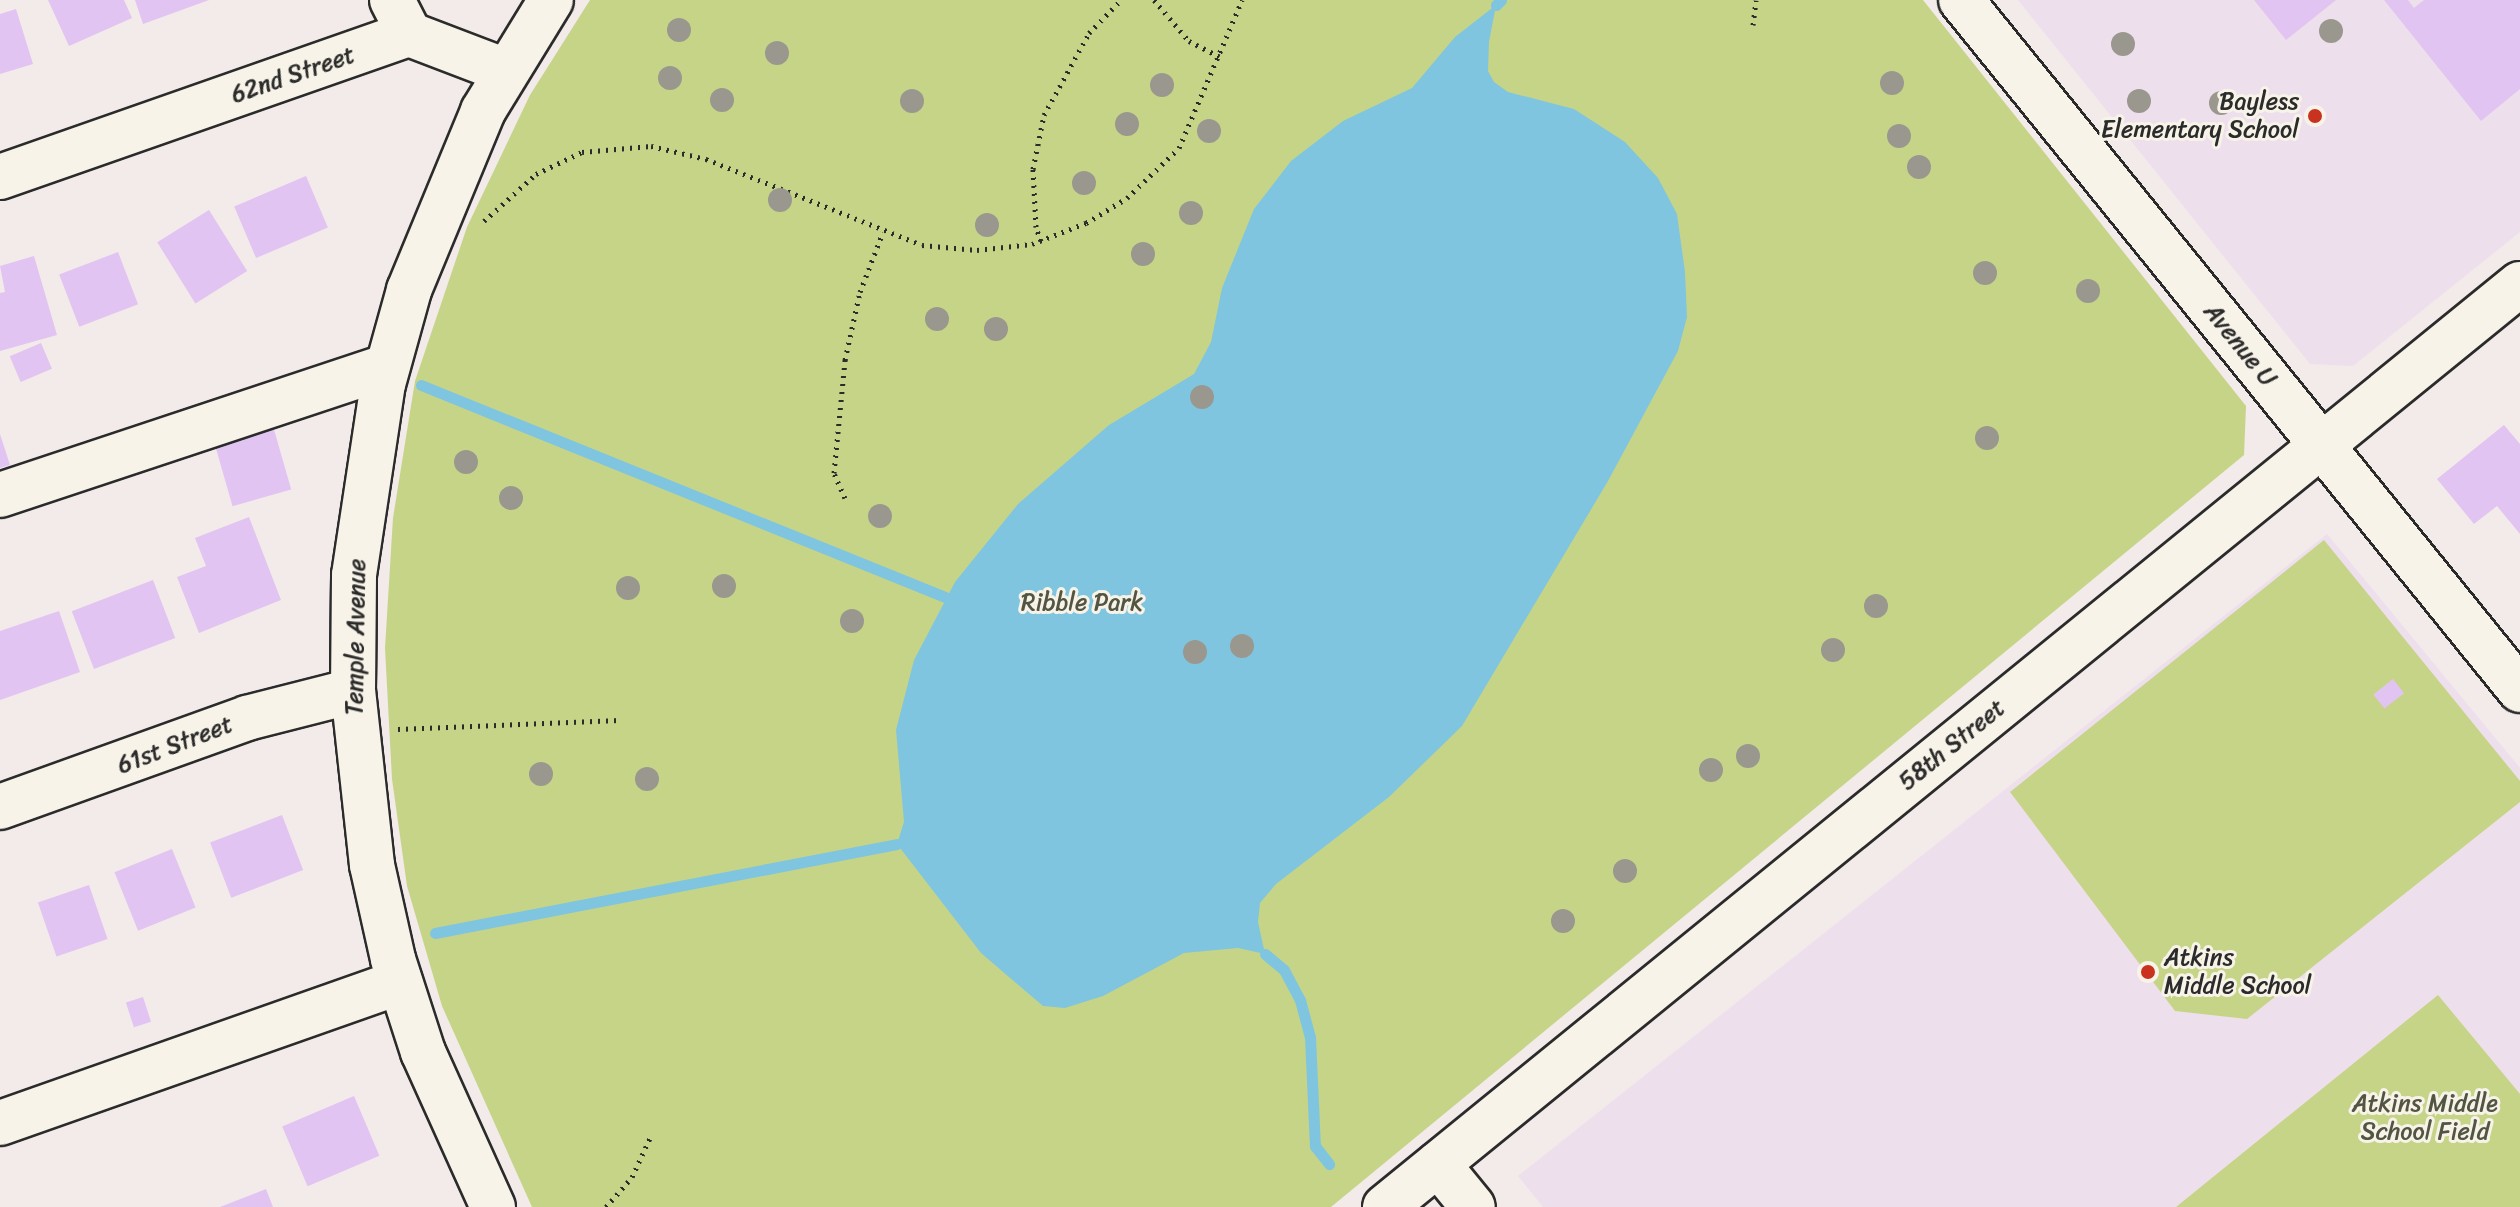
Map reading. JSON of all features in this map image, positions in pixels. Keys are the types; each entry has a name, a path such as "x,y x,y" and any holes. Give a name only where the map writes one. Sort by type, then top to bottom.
{"street":[{"path":"506,71 551,0"},
{"name":"Avenue U","path":"1961,0 2321,444 2514,669"},
{"name":"62nd Street","path":"0,177 400,17 506,71"},
{"name":"Temple Avenue","path":"478,1201 400,982 372,865 353,691 354,575 365,479 387,366 443,199 506,71"},
{"name":"58th Street","path":"1385,1207 2520,284"},
{"path":"0,495 387,366"},
{"name":"61st Street","path":"0,807 247,718 353,691"},
{"path":"0,1123 400,982"},
{"path":"1438,1164 1473,1207"}],"path":[{"path":"1041,241 1036,227 1033,169 1044,115 1089,33 1121,0"},
{"path":"1154,0 1189,41 1219,56"},
{"path":"475,231 536,174 582,152 619,145 677,149 883,232 947,249 1008,249 1041,241 1086,223 1156,174 1195,119 1242,0"},
{"path":"1753,25 1756,0"},
{"path":"845,498 834,473 845,360 860,292 883,232"},
{"path":"398,729 620,720"},
{"path":"606,1207 632,1177 650,1138"}],"shaded area":[{"name":"Bayless Elementary School","path":"2018,0 2520,0 2520,232 2353,366 2310,364"},
{"name":"Atkins Middle School","path":"2327,534 2520,768 2520,1207 1543,1207 1518,1176"}],"green space":[{"name":"Ribble Park","path":"590,0 1923,0 2246,406 2244,455 1331,1207 532,1207 442,1006 407,886 392,779 385,648 393,518 415,381 467,227 530,95"},
{"path":"2324,540 2520,781 2520,802 2247,1019 2175,1011 2010,792"},
{"name":"Atkins Middle School Field","path":"2438,995 2520,1094 2520,1207 2176,1207"}],"water":[{"path":"1496,5 1489,42 1488,71 1494,82 1508,92 1574,109 1625,142 1658,178 1677,214 1687,317 1678,351 1608,481 1462,726 1389,797 1276,884 1260,903 1258,922 1265,954 1238,948 1184,953 1103,996 1065,1008 1043,1006 981,953 897,844 904,822 896,730 914,660 955,582 1018,504 1109,425 1194,374 1211,342 1222,288 1254,209 1291,161 1343,121 1412,88 1455,37"}],"building":[{"path":"48,0 124,0 132,18 69,46"},
{"path":"135,0 209,0 143,24"},
{"path":"2254,0 2336,0 2286,40"},
{"path":"2384,0 2408,0 2414,8 2424,0 2520,0 2520,89 2481,121"},
{"path":"16,9 33,64 0,74 0,14"},
{"path":"306,176 328,228 256,258 234,206"},
{"path":"209,210 247,271 195,303 157,242"},
{"path":"118,252 138,304 79,327 59,275"},
{"path":"34,256 57,335 0,351 0,293 5,292 0,266"},
{"path":"41,343 52,369 21,382 10,356"},
{"path":"2504,425 2520,444 2520,534 2497,506 2474,524 2437,479"},
{"path":"273,426 291,489 233,506 214,443"},
{"path":"0,434 10,465 0,468"},
{"path":"249,517 281,600 199,633 177,577 206,566 195,538"},
{"path":"153,580 175,638 94,669 72,611"},
{"path":"59,611 80,672 0,700 0,631"},
{"path":"2393,679 2404,693 2384,709 2373,694"},
{"path":"282,815 303,870 231,898 210,843"},
{"path":"172,849 196,907 138,931 115,872"},
{"path":"89,885 108,939 56,956 38,903"},
{"path":"143,997 151,1022 134,1027 126,1003"},
{"path":"354,1096 379,1156 308,1186 282,1126"},
{"path":"266,1189 273,1207 220,1207"}],"waterway":[{"path":"1496,5 1501,0"},
{"path":"421,385 945,597"},
{"path":"435,933 897,844"},
{"path":"1265,954 1284,970 1300,1000 1310,1037 1315,1146 1329,1164"}],"place":[{"name":"Bayless Elementary School","path":"2315,116"},
{"name":"Atkins Middle School","path":"2148,972"}]}
